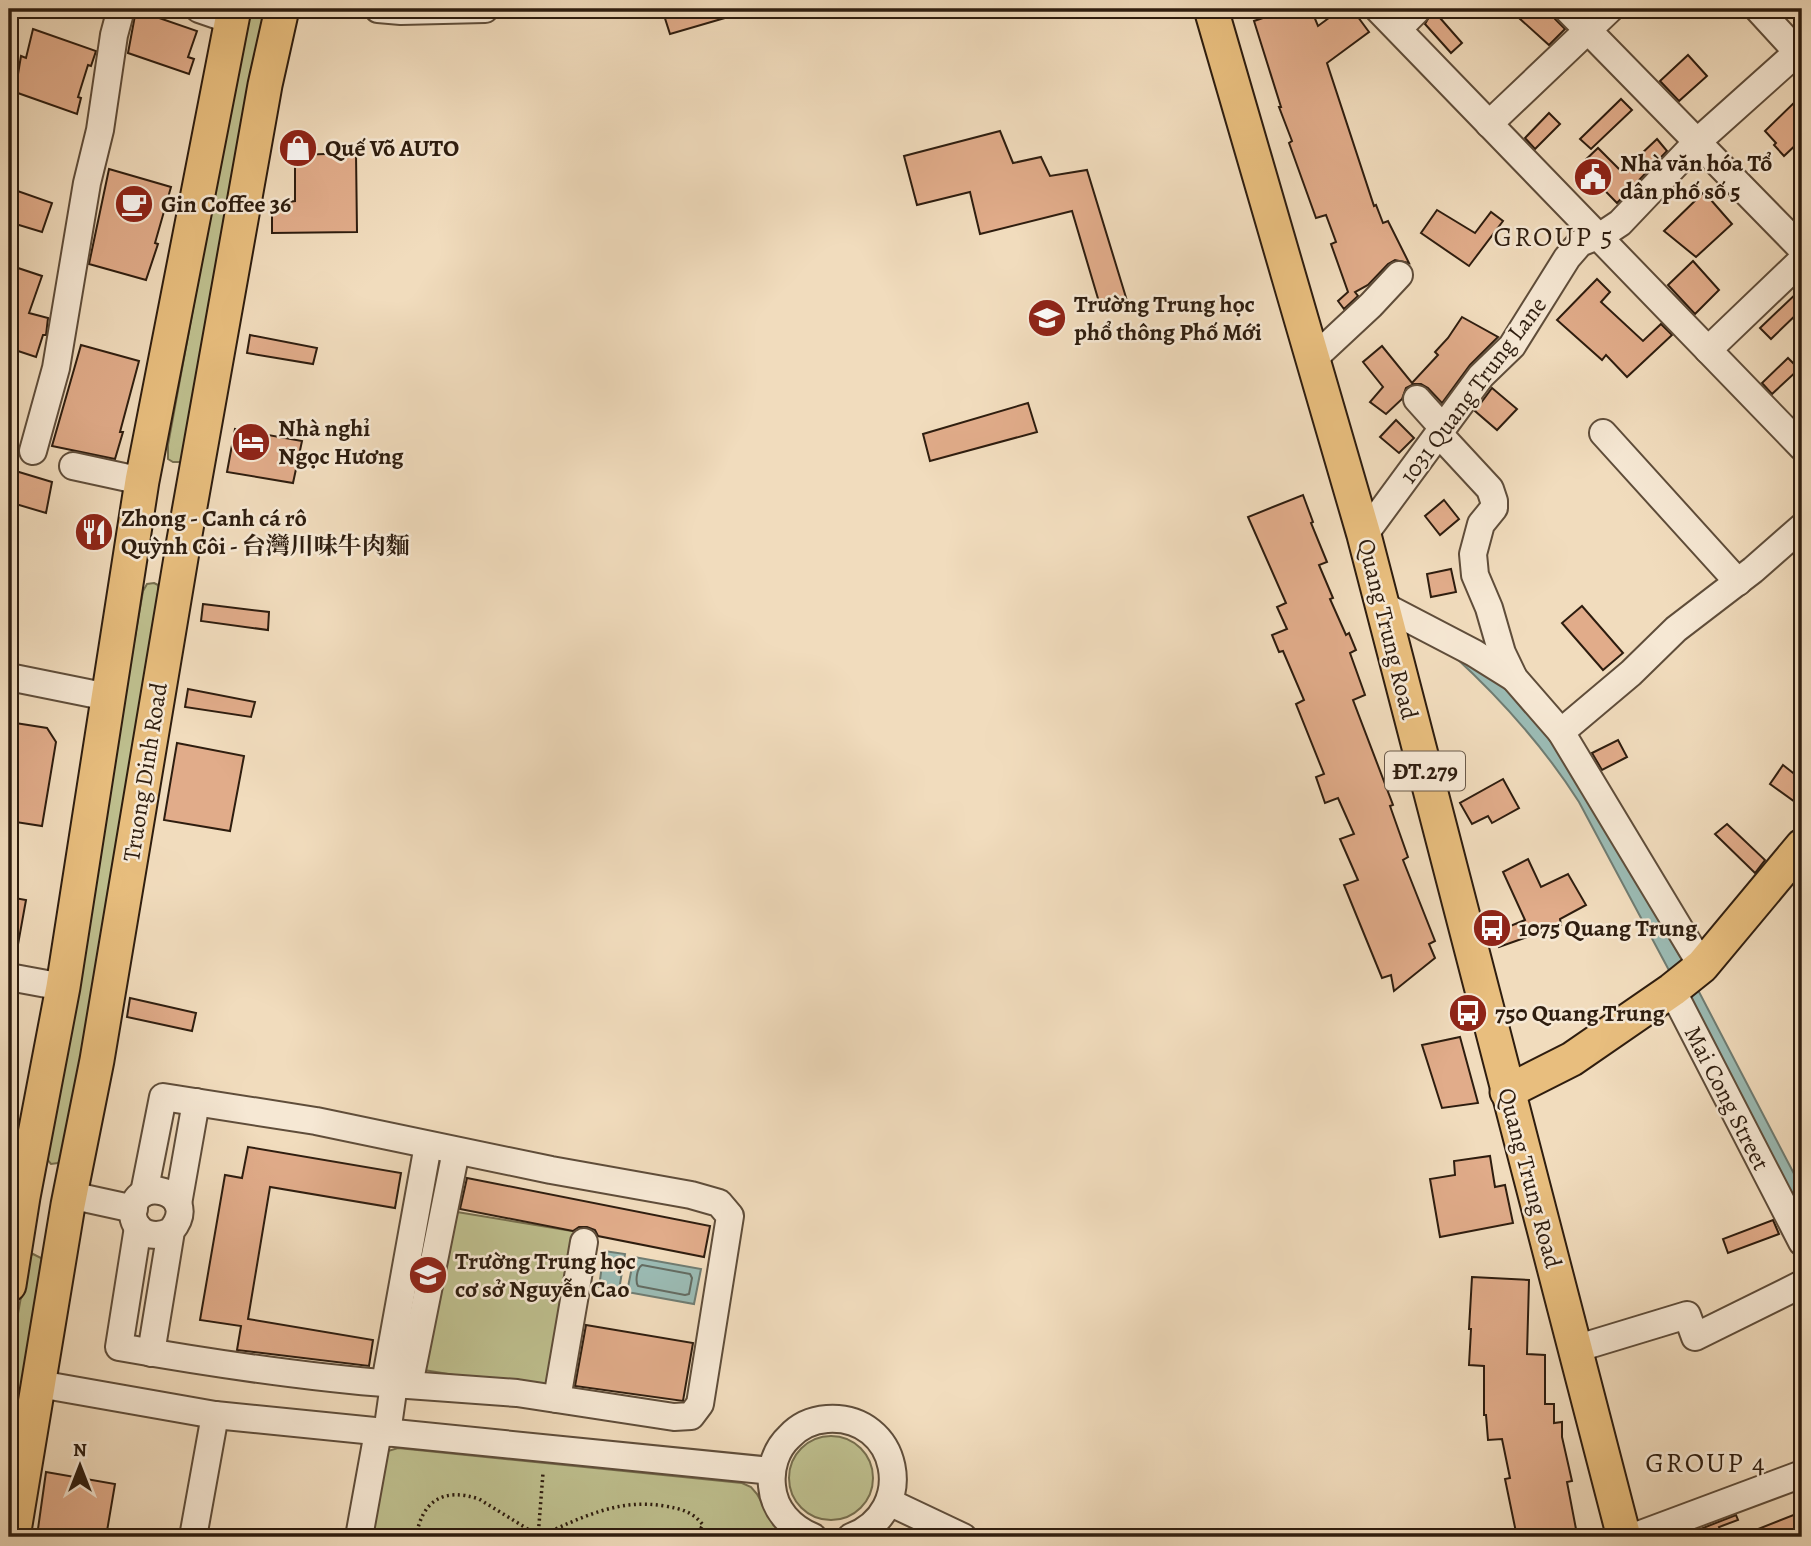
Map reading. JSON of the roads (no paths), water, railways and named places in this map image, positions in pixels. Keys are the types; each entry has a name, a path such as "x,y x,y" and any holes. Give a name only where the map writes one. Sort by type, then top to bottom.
{"main road":[{"name":"Truong Dinh Road","path":"13,1537 69,1200 97,1060 182,548 265,85 282,9"},
{"name":"Quang Trung Road","path":"1211,9 1364,535 1625,1537"},
{"name":"Truong Dinh Road","path":"9,1285 63,987 142,481 232,14"},
{"path":"132,540 182,548"},
{"path":"1507,1092 1572,1059 1702,966 1802,846"},
{"path":"23,1197 69,1200"}],"street":[{"path":"33,451 56,368 87,183 100,130 114,34 121,9"},
{"path":"199,9 232,14"},
{"path":"378,9 485,9"},
{"path":"1378,9 1802,447"},
{"path":"1398,29 1418,9"},
{"path":"1567,9 1802,249"},
{"path":"1489,124 1610,9"},
{"path":"1758,9 1801,53"},
{"name":"1031 Quang Trung Lane","path":"1364,535 1481,376 1512,346 1567,258 1580,243 1620,223 1697,142 1801,53"},
{"path":"1708,350 1802,260"},
{"path":"1313,359 1399,275"},
{"path":"1417,399 1490,489 1494,508 1481,524 1473,554 1475,575 1514,678"},
{"path":"1603,433 1738,582"},
{"path":"73,466 142,481"},
{"path":"1561,732 1631,673 1676,629 1738,582 1802,527"},
{"path":"1382,605 1474,653 1514,678 1561,732 1702,966"},
{"path":"9,677 108,696"},
{"path":"9,977 63,987"},
{"name":"Mai Cong Street","path":"1672,990 1802,1242"},
{"path":"163,1097 196,1102 316,1121 551,1170 691,1195 719,1203 730,1216 699,1404 691,1416 674,1417 517,1393 331,1380 210,1364 119,1347 139,1210 163,1097"},
{"path":"151,1353 171,1231 179,1218 178,1204 196,1102"},
{"path":"359,1537 396,1384 420,1262 419,1194 428,1144"},
{"path":"420,1262 446,1200 456,1151"},
{"path":"139,1210 151,1190 167,1192 178,1204"},
{"path":"419,1194 446,1200"},
{"path":"69,1200 139,1210"},
{"path":"139,1210 150,1235 158,1236 171,1231"},
{"path":"556,1399 584,1242"},
{"path":"1575,1349 1687,1315 1695,1337 1802,1284"},
{"path":"39,1384 215,1415 772,1471"},
{"path":"193,1537 215,1415"},
{"path":"807,1536 789,1523 778,1507 772,1490 772,1471 779,1449 795,1431 824,1419 848,1421 869,1431 885,1448 891,1463 894,1479 890,1502 874,1524 851,1537"},
{"path":"1633,1537 1802,1474"},
{"path":"890,1502 963,1537"}],"water":[{"path":"1468,652 1544,724 1686,967 1802,1189 1802,1219 1579,802 1521,724 1453,655"},
{"path":"604,1251 625,1254 619,1290 599,1287"},
{"path":"634,1257 701,1269 694,1304 627,1292"}],"place":[{"name":"Quế Võ AUTO","path":"298,148"},
{"name":"Nhà văn hóa Tổ dân phố số 5","path":"1593,177"},
{"name":"Gin Coffee 36","path":"134,204"},
{"name":"Trường Trung học phổ thông Phố Mới","path":"1047,318"},
{"name":"Nhà nghỉ Ngọc Hương","path":"251,442"},
{"name":"Zhong - Canh cá rô Quỳnh Côi - 台灣川味牛肉麵","path":"94,532"},
{"name":"1075 Quang Trung","path":"1492,928"},
{"name":"750 Quang Trung","path":"1468,1013"},
{"name":"Trường Trung học cơ sở Nguyễn Cao","path":"428,1275"}],"district":[{"name":"GROUP 5","path":"1554,237"},
{"name":"GROUP 4","path":"1706,1463"}]}
